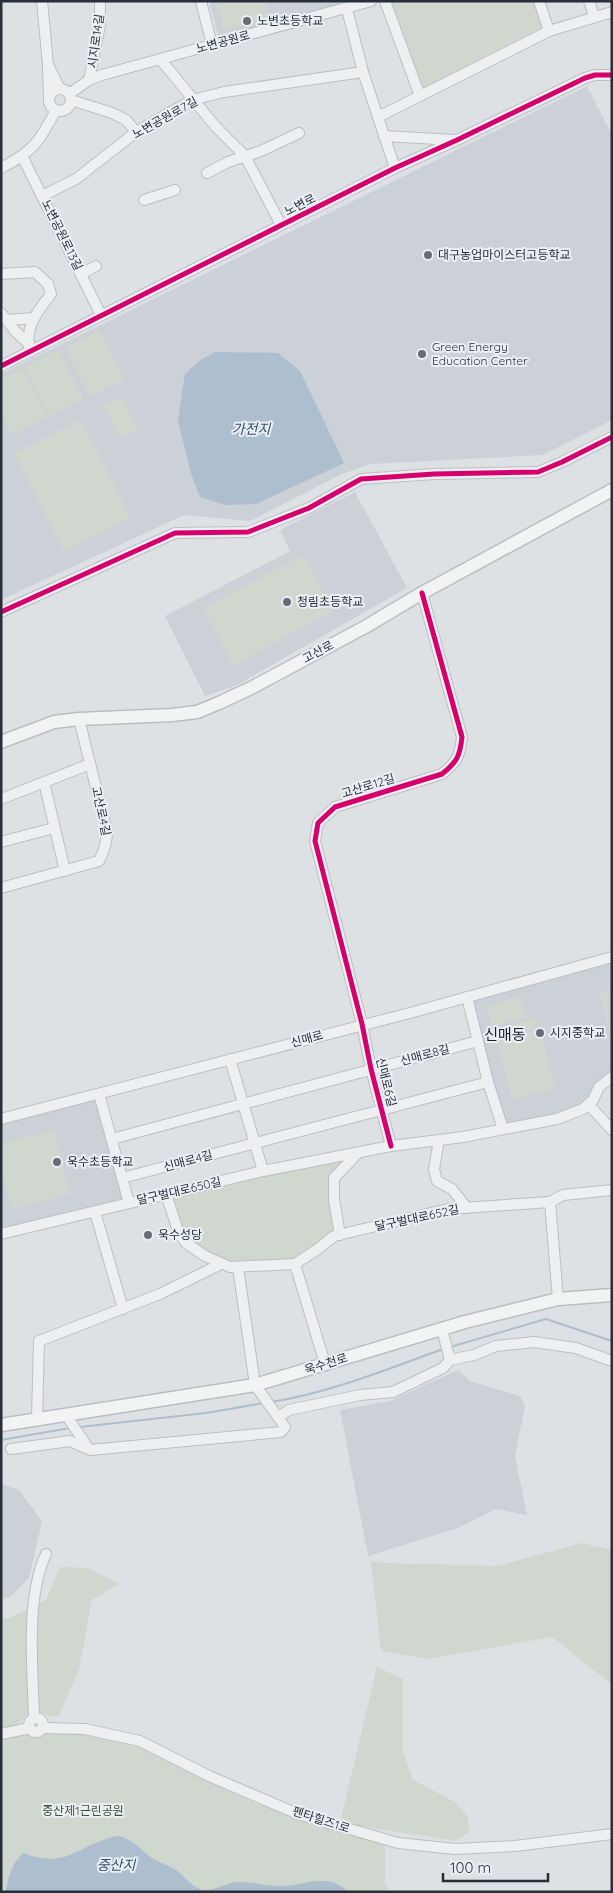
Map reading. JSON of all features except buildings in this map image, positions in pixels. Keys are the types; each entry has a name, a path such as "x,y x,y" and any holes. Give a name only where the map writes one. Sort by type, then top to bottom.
{"main road":[{"name":"고산로","path":"1,742 42,726 79,719 172,716 197,712 251,688 612,490"},
{"name":"욱수천로","path":"1,1425 255,1385 442,1329 558,1299 612,1295"}],"street":[{"path":"1,168 22,156 41,139 53,106 42,1"},
{"name":"시지로14길","path":"89,80 100,25 100,1"},
{"path":"201,1 212,45"},
{"name":"노변공원로","path":"53,106 66,109 67,95 89,80 371,1"},
{"path":"385,1 420,96"},
{"path":"539,1 549,31"},
{"path":"589,1 594,16"},
{"path":"347,9 363,72 395,168"},
{"path":"378,117 549,31 612,12"},
{"path":"160,59 192,100 245,156 281,225"},
{"path":"48,65 67,95"},
{"name":"노변공원로7길","path":"42,196 76,179 136,132 192,100 224,92 363,72"},
{"name":"노변로","path":"1,366 29,347 101,314 395,168 585,78 595,75 612,75"},
{"path":"53,106 51,94 67,95 126,120 136,132"},
{"path":"207,173 245,156 262,151 299,133"},
{"name":"노변로","path":"384,136 457,140"},
{"name":"노변공원로13길","path":"22,156 101,314"},
{"path":"144,200 174,190"},
{"path":"81,274 96,266"},
{"path":"1,274 35,272 48,284 51,294 32,318 29,347"},
{"path":"4,316 32,318"},
{"path":"4,316 29,347"},
{"path":"1,612 175,533 248,532 309,508 361,479 434,474 538,472 612,437"},
{"name":"고산로12길","path":"362,1024 315,842 316,834 318,822 335,807 442,774 455,764 461,752 462,738 422,593"},
{"name":"고산로4길","path":"1,888 99,861 107,842 107,832 79,719"},
{"path":"1,799 90,764"},
{"path":"44,782 65,870"},
{"path":"1,842 54,828"},
{"name":"신매로","path":"1,1119 467,997 612,957"},
{"path":"467,997 488,1082 503,1129"},
{"name":"신매로6길","path":"362,1024 371,1069 391,1146"},
{"name":"신매로8길","path":"371,1069 478,1041"},
{"path":"230,1059 263,1172"},
{"name":"신매로6길","path":"243,1104 371,1069"},
{"name":"달구벌대로650길","path":"1,1234 263,1172 391,1146 439,1140 569,1116 589,1104 599,1087 612,1077"},
{"path":"383,1110 488,1082"},
{"path":"99,1094 129,1203"},
{"path":"112,1139 243,1104"},
{"path":"589,1104 612,1130"},
{"name":"신매로6길","path":"254,1143 383,1110"},
{"path":"439,1140 434,1169 437,1181 452,1189 467,1208"},
{"name":"신매로4길","path":"122,1178 254,1143"},
{"path":"340,1235 334,1200 334,1178 358,1153"},
{"name":"달구벌대로652길","path":"166,1194 179,1234 186,1243 205,1256 230,1268 294,1264 318,1250 334,1236 448,1209 550,1202 563,1194 612,1190"},
{"path":"550,1202 558,1299"},
{"path":"95,1212 123,1309"},
{"path":"38,1419 39,1341 160,1294 221,1264"},
{"path":"294,1264 325,1364"},
{"path":"11,1449 70,1441 90,1450 281,1432 285,1427 255,1385 238,1267"},
{"path":"442,1329 450,1360"},
{"path":"278,1417 289,1410 360,1395 393,1392 443,1368 450,1360 474,1355 496,1346 534,1342 576,1348 612,1361"},
{"path":"66,1415 90,1450"},
{"path":"1,1734 32,1723 32,1643 35,1594 40,1567 46,1554"},
{"name":"펜타힐즈1로","path":"32,1723 33,1731 37,1732 43,1728 85,1729 140,1741 209,1776 298,1814 398,1843 455,1849 515,1846 612,1834"}],"shaded area":[{"name":"노변초등학교","path":"209,1 339,1 340,4 219,39"},
{"name":"대구농업마이스터고등학교","path":"587,86 612,135 612,420 543,455 371,464 342,474 250,521 184,515 1,600 1,374"},
{"name":"청림초등학교","path":"355,492 407,588 237,685 205,696 165,616 290,551 280,530"},
{"name":"시지중학교","path":"612,957 612,1077 583,1109 503,1129 467,997"},
{"name":"욱수초등학교","path":"96,1100 124,1201 1,1231 1,1123"},
{"path":"458,1370 470,1381 520,1396 525,1406 515,1456 527,1515 496,1509 458,1528 368,1556 340,1410 390,1401"},
{"path":"1,1484 19,1490 42,1521 29,1578 10,1597 1,1599"}],"green space":[{"path":"217,1 266,1 270,18 225,31"},
{"path":"389,1 534,1 543,27 422,89"},
{"path":"99,330 124,380 89,397 65,348"},
{"path":"59,350 84,399 49,417 24,367"},
{"path":"22,368 47,418 12,435 1,413 1,378"},
{"path":"121,397 138,429 120,438 104,406"},
{"path":"81,419 131,517 64,552 14,453"},
{"path":"303,555 333,611 233,666 203,608"},
{"path":"612,988 612,1042 599,992"},
{"path":"521,997 526,1017 492,1027 486,1006"},
{"path":"537,1018 556,1088 512,1100 493,1029"},
{"path":"54,1130 71,1194 12,1209 1,1170 1,1143"},
{"path":"352,1154 334,1178 339,1232 295,1264 230,1267 186,1243 166,1194"},
{"path":"581,1543 612,1550 612,1685 552,1637 427,1659 381,1651 371,1561 498,1566"},
{"path":"60,1567 88,1568 119,1584 92,1600 79,1669 59,1716 30,1710 22,1721 15,1726 1,1729 1,1618 10,1618 46,1600"},
{"path":"377,1667 403,1679 403,1752 413,1780 455,1802 468,1817 469,1832 456,1841 340,1823"},
{"name":"중산제1근린공원","path":"30,1728 111,1734 257,1804 385,1844 385,1883 390,1892 1,1892 1,1734"}],"water":[{"name":"가전지","path":"215,352 278,353 300,371 344,463 256,504 225,505 200,497 191,473 178,421 185,374 199,361"},
{"name":"중산지","path":"117,1836 128,1839 152,1858 173,1868 194,1886 203,1890 237,1882 276,1886 324,1881 332,1882 348,1892 6,1892 11,1871 23,1853 39,1858 52,1859 72,1854"}],"waterway":[{"path":"450,1347 546,1319 612,1341"},
{"path":"271,1402 336,1387 443,1349"},
{"path":"80,1427 206,1413 264,1403"},
{"path":"1,1440 70,1428"}],"cycle path":[{"path":"1,366 395,168 585,78 595,75 612,75"},
{"path":"1,612 175,533 248,532 309,508 361,479 434,474 538,472 612,437"},
{"path":"391,1146 315,841 318,823 335,807 442,774 451,766 459,754 462,737 422,593"}],"place":[{"name":"노변초등학교","path":"247,21"},
{"name":"대구농업마이스터고등학교","path":"428,255"},
{"name":"Green Energy Education Center","path":"422,354"},
{"name":"청림초등학교","path":"287,602"},
{"name":"시지중학교","path":"540,1033"},
{"name":"욱수초등학교","path":"57,1162"},
{"name":"욱수성당","path":"148,1235"}],"district":[{"name":"신매동","path":"505,1035"}]}
